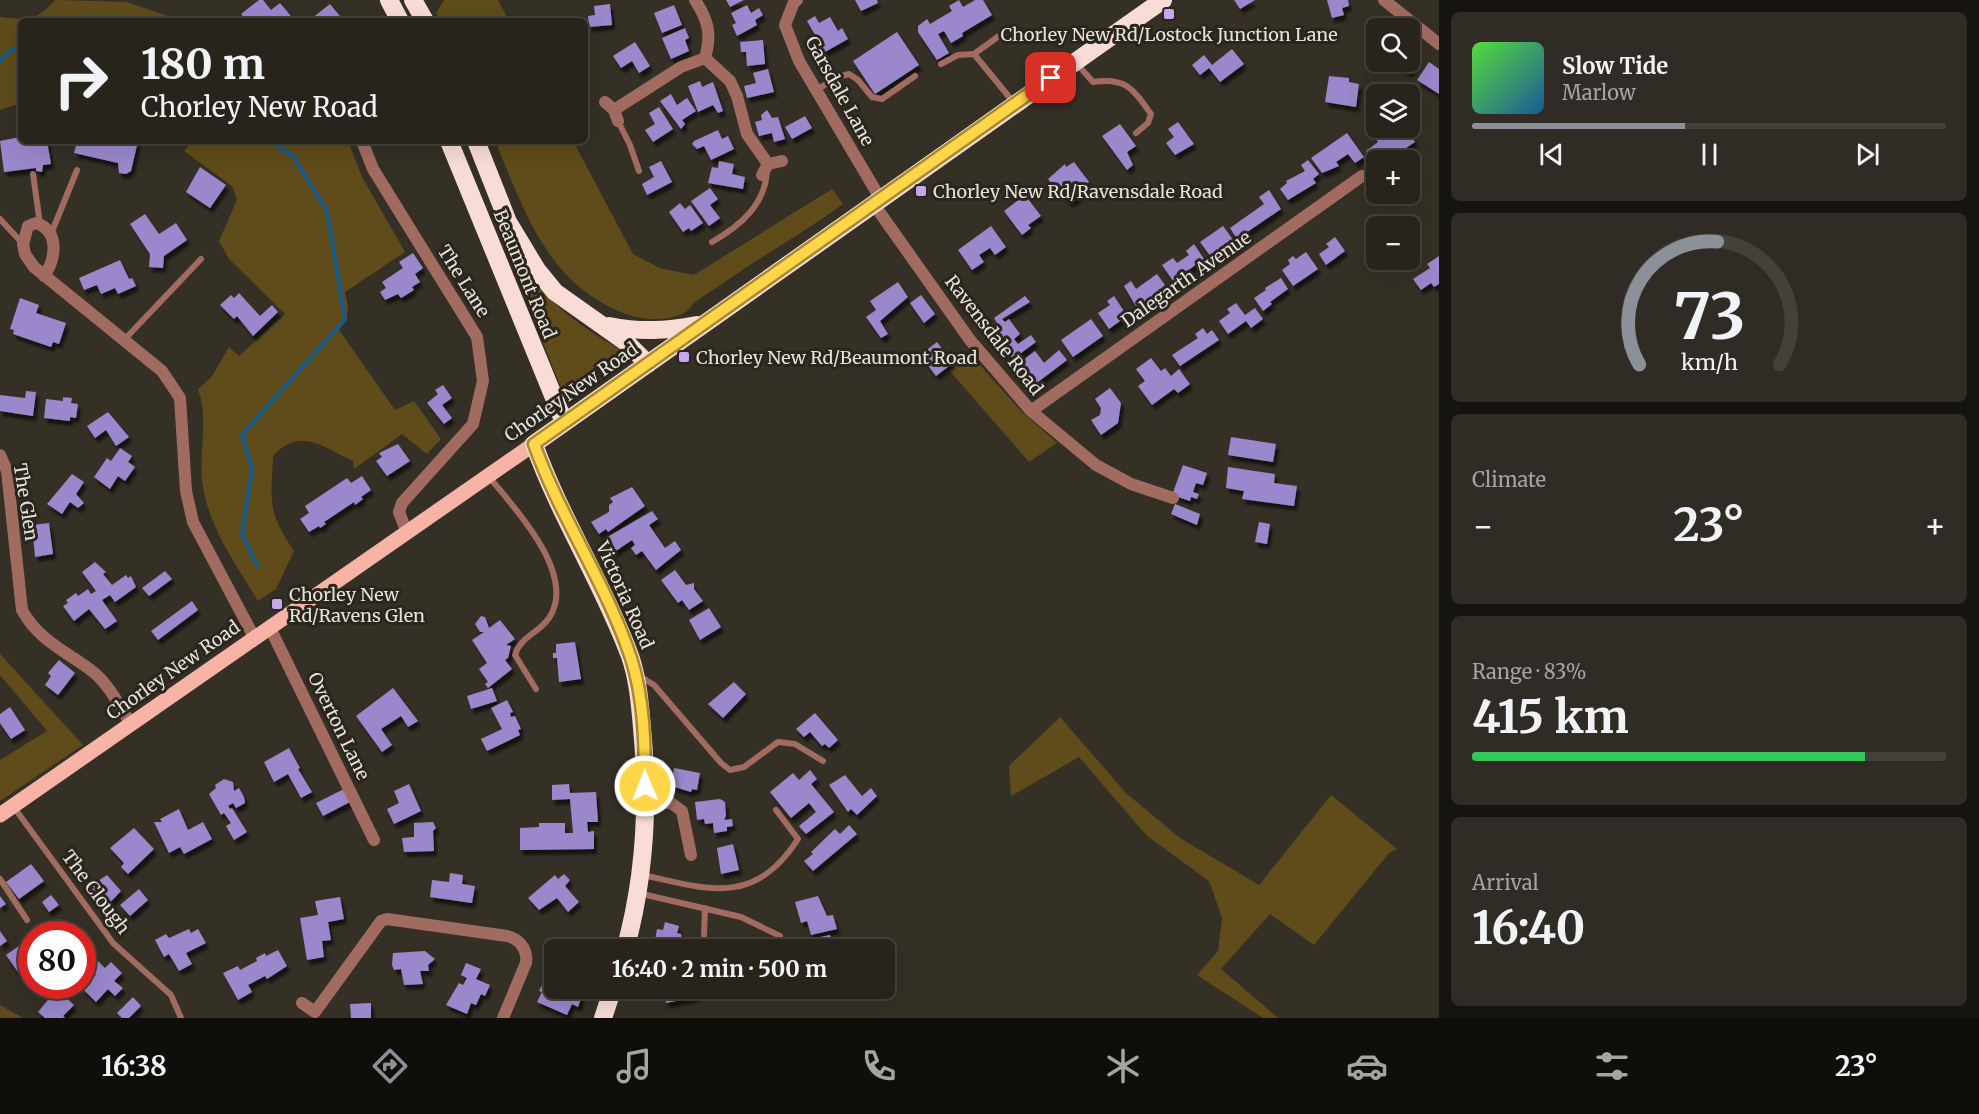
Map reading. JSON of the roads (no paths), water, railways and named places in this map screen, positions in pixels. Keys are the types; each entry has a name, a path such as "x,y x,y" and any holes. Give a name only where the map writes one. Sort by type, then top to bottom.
{"highway":[{"name":"Chorley New Road","path":"534,444 876,200 1163,0"},
{"path":"416,1 424,18"},
{"name":"Beaumont Road","path":"450,144 564,422"},
{"name":"Beaumont Road","path":"477,144 508,222 537,270 555,292 601,324 648,364"},
{"path":"601,324 636,331 661,332 705,323"},
{"name":"Victoria Road","path":"534,444 547,480 591,565 631,657 635,674 645,753 646,802 638,893 628,939"},
{"path":"603,1018 610,999"}],"main road":[{"name":"Chorley New Road","path":"0,815 534,444"}],"street":[{"path":"695,0 710,29 705,58"},
{"name":"Garsdale Lane","path":"797,0 794,2 786,25 799,61 876,200"},
{"path":"1384,0 1439,44"},
{"path":"395,12 416,1"},
{"path":"612,111 681,67 705,58"},
{"path":"705,58 730,81 737,96 747,134 765,170 782,161"},
{"name":"The Lane","path":"363,144 373,169 477,337 483,381 473,424 402,503 399,512 407,533"},
{"name":"Dalegarth Avenue","path":"1031,411 1362,176"},
{"name":"Ravensdale Road","path":"876,200 970,340 1031,411 1096,465 1131,484 1173,498"},
{"path":"44,276 53,257 51,235 40,225 28,226 23,244 25,254 44,276 162,371 180,398 186,491 193,522 255,639"},
{"name":"The Glen","path":"0,455 7,471 22,610 34,628 56,648 94,672 131,724"},
{"name":"Overton Lane","path":"270,628 374,840"},
{"path":"646,802 671,802 682,811 690,855"},
{"path":"302,1004 315,1012 381,921 387,919 507,936 520,942 527,955 526,963 503,1018"}],"lane":[{"path":"941,64 958,54 974,54 999,36"},
{"path":"974,54 1014,104"},
{"path":"1075,62 1085,76 1094,82 1113,79 1130,88 1141,99 1151,114 1148,123 1136,133"},
{"path":"817,90 837,77 849,74 858,80 872,97 882,99 915,76"},
{"path":"612,111 630,145 639,171"},
{"path":"51,235 77,170"},
{"path":"712,242 735,229 748,217 766,186 765,170"},
{"path":"33,174 40,225"},
{"path":"0,219 23,244"},
{"path":"124,340 201,259"},
{"path":"488,476 542,545 551,567 554,606 541,627 522,641 516,655 536,689"},
{"path":"635,674 654,685 721,764 730,770 744,767 778,742 795,744 823,761"},
{"name":"The Clough","path":"13,806 114,943 171,995 182,1018"},
{"path":"640,874 708,890 739,886 760,878 782,861 798,839 776,810"},
{"path":"0,879 27,920"},
{"path":"638,893 741,917 780,936"},
{"path":"704,936 705,908"}],"waterway":[{"path":"0,61 11,50 18,49"},
{"path":"257,565 242,534 252,468 242,435 345,319 327,211 293,156 275,144"}],"place":[{"name":"Chorley New Rd/Lostock Junction Lane","path":"1169,14"},
{"name":"Chorley New Rd/Ravensdale Road","path":"921,191"},
{"name":"Chorley New Rd/Beaumont Road","path":"684,357"},
{"name":"Chorley New Rd/Ravens Glen","path":"277,604"}]}
